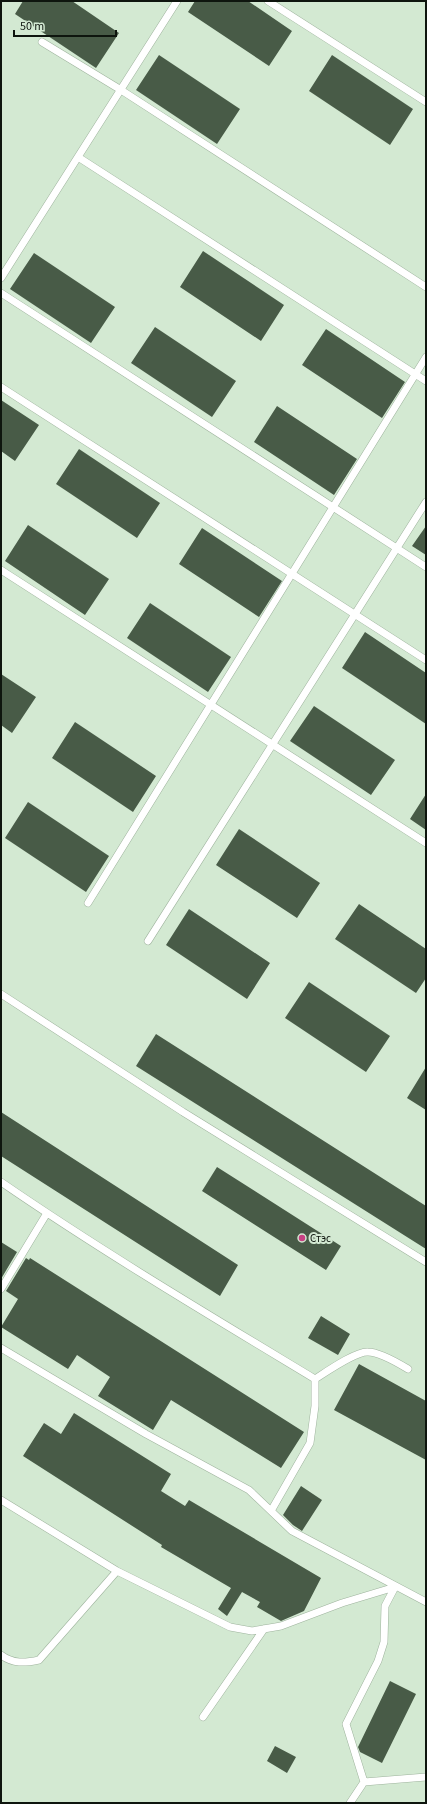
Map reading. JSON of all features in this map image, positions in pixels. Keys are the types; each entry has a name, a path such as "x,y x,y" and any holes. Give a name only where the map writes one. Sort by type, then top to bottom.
{"lane":[{"path":"1,278 177,1"},
{"path":"268,1 426,102"},
{"path":"42,42 121,90 426,287"},
{"path":"78,157 426,381"},
{"path":"1,293 426,567"},
{"path":"88,903 426,357"},
{"path":"1,387 426,660"},
{"path":"148,941 426,502"},
{"path":"1,570 426,843"},
{"path":"1,994 176,1108 426,1262"},
{"path":"1,1182 47,1213 219,1321 315,1378"},
{"path":"1,1289 47,1213"},
{"path":"1,1348 146,1434 249,1490 292,1531 395,1587 426,1602"},
{"path":"315,1378 343,1361 367,1352 390,1359 408,1369"},
{"path":"271,1511 310,1443 315,1406 315,1378"},
{"path":"1,1500 117,1571 230,1627 252,1631 281,1626 342,1603 395,1587"},
{"path":"1,1655 8,1661 26,1663 39,1660 117,1571"},
{"path":"364,1782 346,1724 378,1661 384,1642 385,1606 395,1587"},
{"path":"203,1717 264,1629"},
{"path":"364,1782 426,1777"},
{"path":"350,1803 364,1782"}],"building":[{"path":"23,1 72,1 119,33 96,68 15,14"},
{"path":"195,1 248,1 292,31 269,66 188,12"},
{"path":"159,55 240,109 217,144 136,90"},
{"path":"332,55 413,109 390,145 309,91"},
{"path":"203,251 284,305 261,341 180,287"},
{"path":"34,253 115,307 91,343 10,289"},
{"path":"155,327 236,381 212,417 131,363"},
{"path":"326,329 405,382 382,418 302,365"},
{"path":"1,400 39,425 15,461 1,451"},
{"path":"277,406 357,459 334,495 254,442"},
{"path":"79,449 160,503 137,538 56,484"},
{"path":"28,525 109,579 85,615 5,561"},
{"path":"426,526 426,555 412,546"},
{"path":"202,528 282,581 259,617 179,564"},
{"path":"150,603 231,657 208,692 127,638"},
{"path":"365,632 426,673 426,724 342,668"},
{"path":"1,674 36,697 12,733 1,725"},
{"path":"314,706 395,760 371,795 290,741"},
{"path":"75,722 156,776 133,812 52,758"},
{"path":"426,794 426,830 410,819"},
{"path":"28,802 109,856 86,892 5,838"},
{"path":"239,829 320,883 297,918 216,865"},
{"path":"359,904 426,949 426,978 416,993 335,939"},
{"path":"189,909 270,963 247,999 166,945"},
{"path":"309,982 390,1036 366,1072 285,1018"},
{"path":"156,1034 426,1206 426,1249 136,1066"},
{"path":"426,1067 426,1110 407,1098"},
{"path":"1,1112 238,1265 220,1296 1,1156"},
{"path":"217,1167 341,1246 326,1270 202,1191"},
{"path":"1,1242 17,1252 1,1279"},
{"path":"26,1258 29,1260 30,1258 304,1432 281,1468 171,1400 153,1430 98,1396 110,1377 77,1355 68,1369 1,1327 18,1299 6,1291"},
{"path":"321,1316 350,1334 338,1355 308,1338"},
{"path":"359,1364 426,1401 426,1460 334,1410"},
{"path":"74,1413 171,1474 161,1491 185,1506 189,1500 321,1578 304,1611 281,1621 257,1607 260,1602 242,1592 227,1616 218,1609 231,1588 161,1547 162,1545 23,1456 44,1423 61,1434"},
{"path":"301,1486 322,1500 302,1531 293,1525 283,1515"},
{"path":"390,1681 416,1694 382,1763 360,1752 358,1747"},
{"path":"275,1746 296,1757 287,1773 267,1761"}],"place":[{"name":"Стэс","path":"302,1238"}]}
